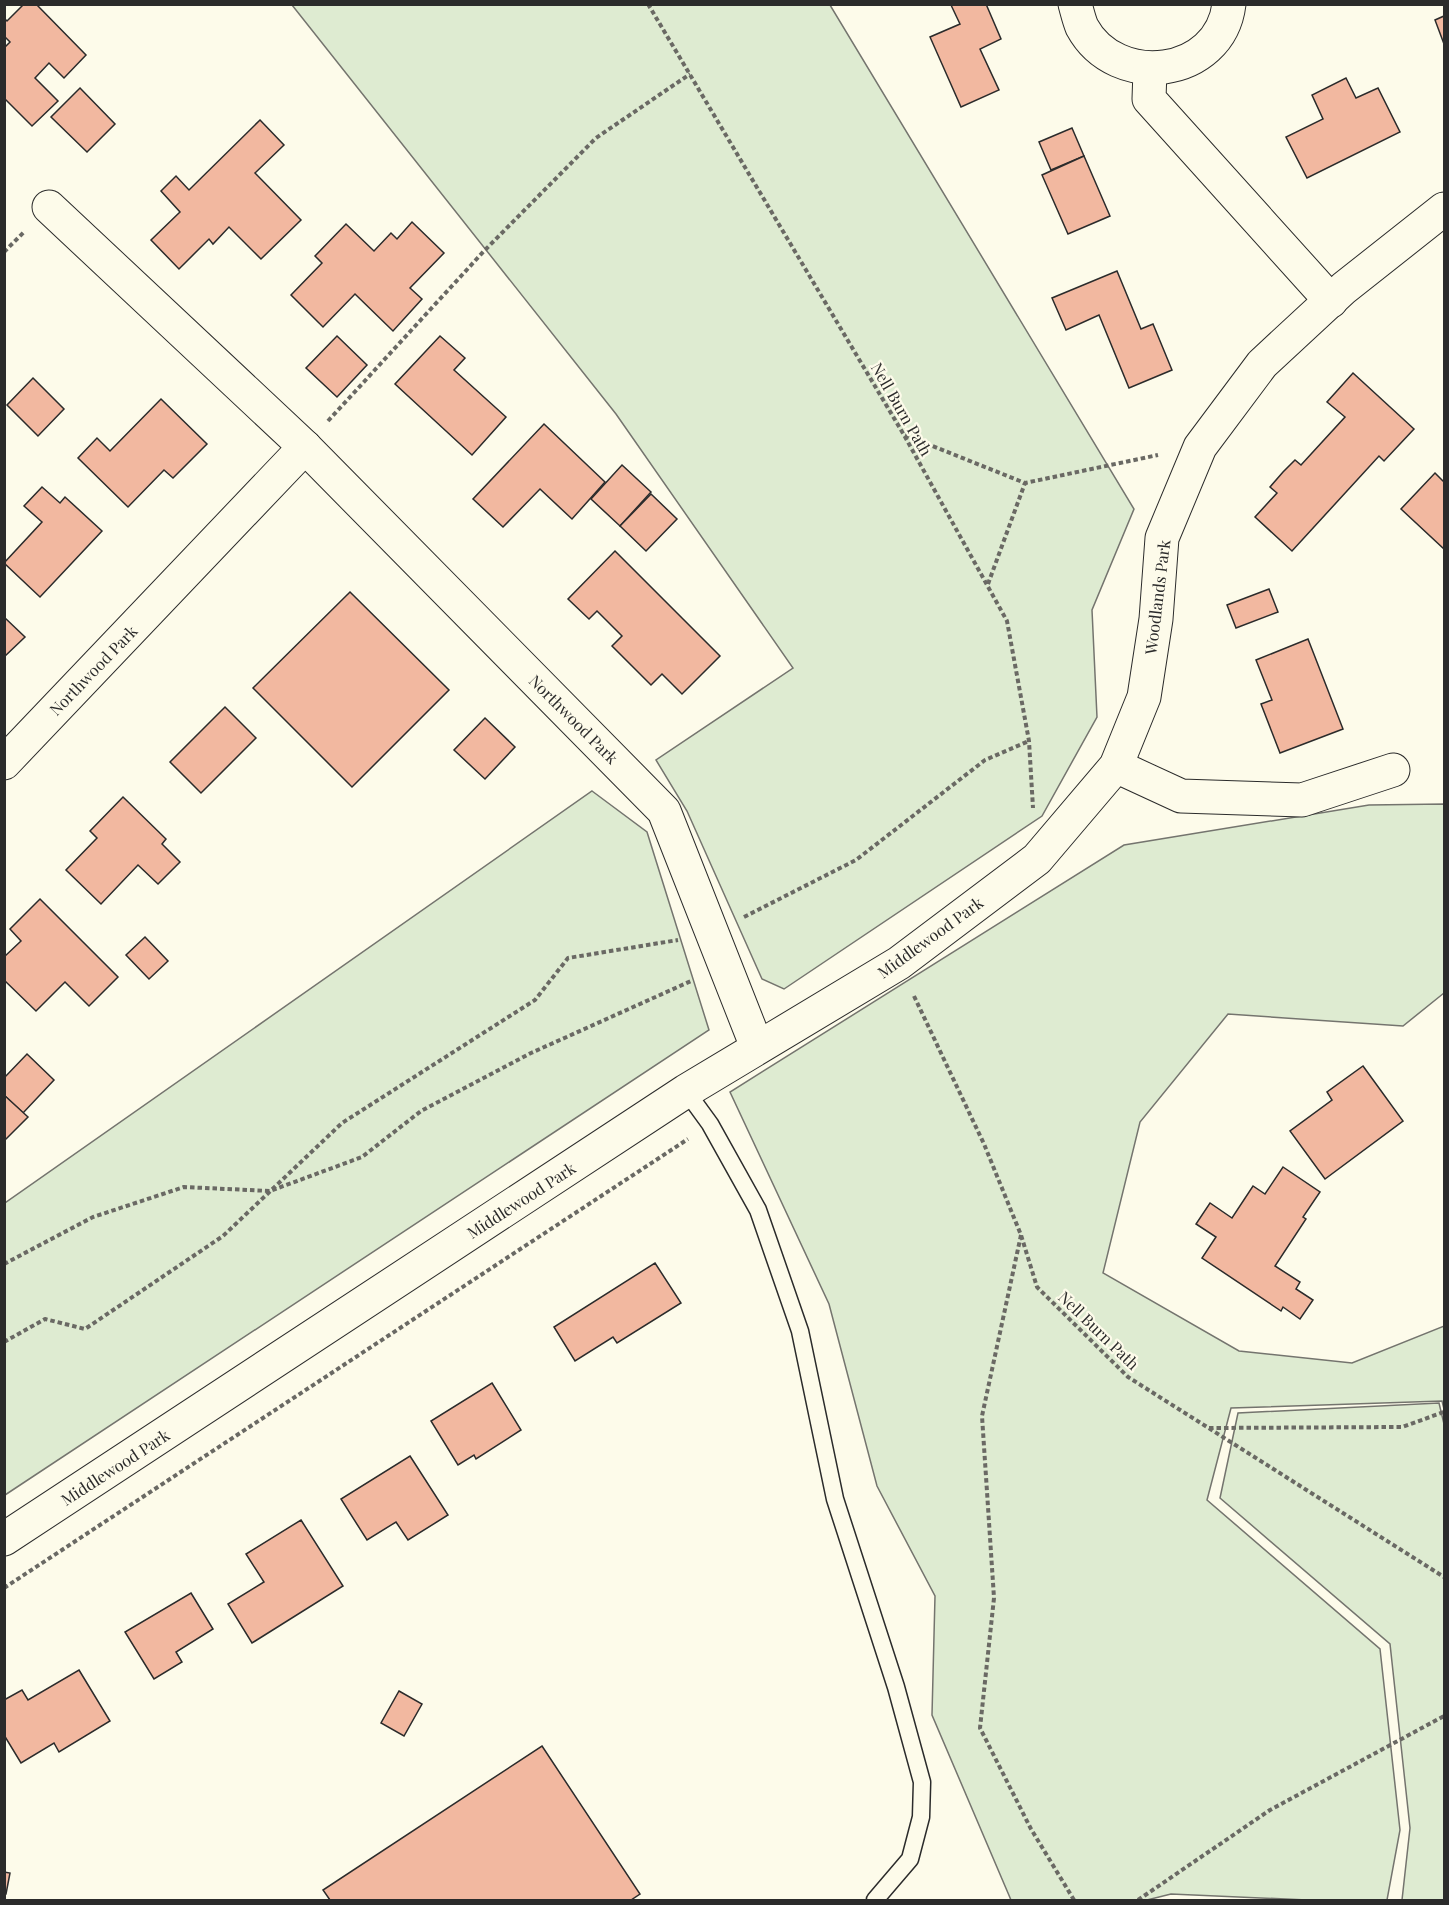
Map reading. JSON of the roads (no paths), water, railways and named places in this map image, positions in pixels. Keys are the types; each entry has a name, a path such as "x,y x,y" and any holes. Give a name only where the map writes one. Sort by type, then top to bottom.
{"street":[{"path":"1075,4 1082,27 1101,50 1124,64 1150,69 1172,67 1197,56 1214,41 1227,16 1229,4"},
{"path":"1150,69 1149,99 1331,301"},
{"name":"Northwood Park","path":"49,207 305,447 664,811 757,1047"},
{"name":"Woodlands Park","path":"1036,859 1116,766 1144,697 1156,619 1162,538 1200,447 1262,364 1331,301 1444,209"},
{"name":"Northwood Park","path":"4,763 305,447"},
{"path":"1116,766 1181,796 1302,800 1393,770"},
{"name":"Middlewood Park","path":"4,1539 686,1091 899,963 1036,859"}],"lane":[{"path":"686,1091 710,1125 758,1210 800,1331 835,1499 896,1687 922,1782 921,1817 910,1859 875,1900"}]}
